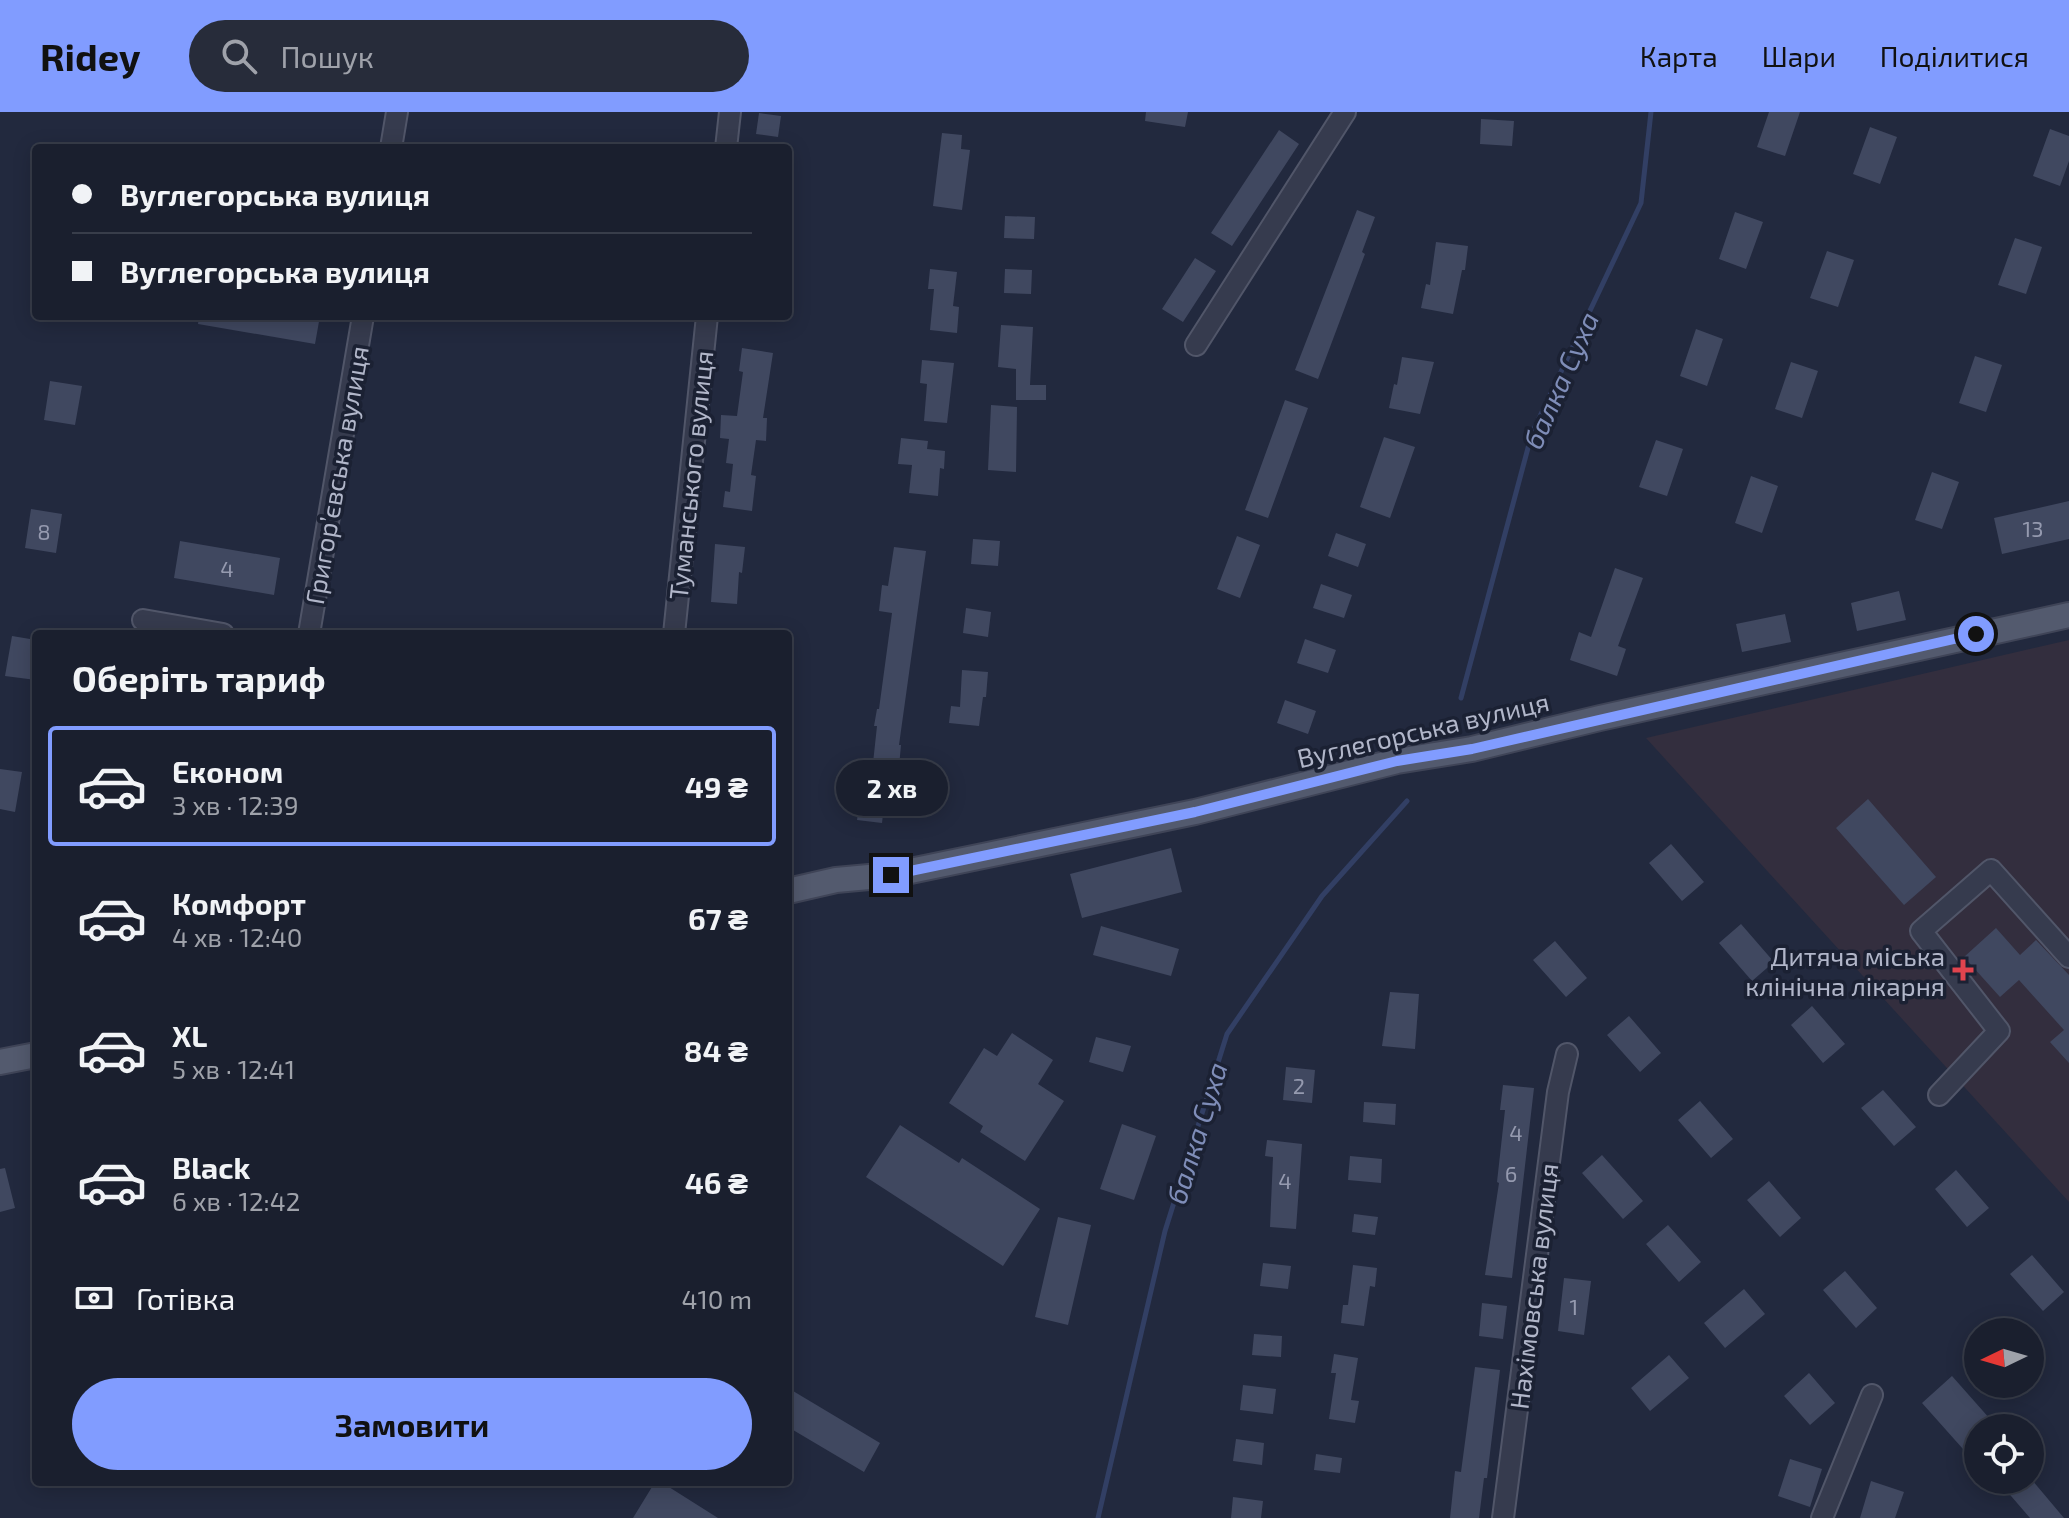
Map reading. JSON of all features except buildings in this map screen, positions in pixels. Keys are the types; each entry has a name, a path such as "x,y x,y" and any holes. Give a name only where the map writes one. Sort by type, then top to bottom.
{"main road":[{"name":"Вуглегорська вулиця","path":"792,890 836,880 891,875 1195,812 1397,761 1472,749 2069,615"},
{"path":"0,1062 32,1056"}],"street":[{"path":"392,144 397,112"},
{"path":"726,144 730,112"},
{"path":"1196,345 1345,112"},
{"name":"Григор’євська вулиця","path":"310,630 362,320"},
{"name":"Туманського вулиця","path":"674,630 707,320"},
{"path":"143,620 200,630"},
{"path":"1939,1095 1999,1031 1921,931 1991,870 2069,957"},
{"name":"Нахімовська вулиця","path":"1503,1518 1558,1092 1567,1054"},
{"path":"1822,1518 1872,1395"}],"shaded area":[{"name":"Дитяча міська клінічна лікарня","path":"2069,640 2069,1202 1646,738"}],"waterway":[{"name":"балка Суха","path":"1461,698 1532,433 1641,203 1651,112"},
{"name":"балка Суха","path":"1098,1518 1165,1231 1227,1034 1322,896 1407,801"}],"place":[{"name":"Дитяча міська клінічна лікарня","path":"1963,970"}],"route":[{"path":"891,875 1195,812 1397,761 1472,749 1976,634"}]}
